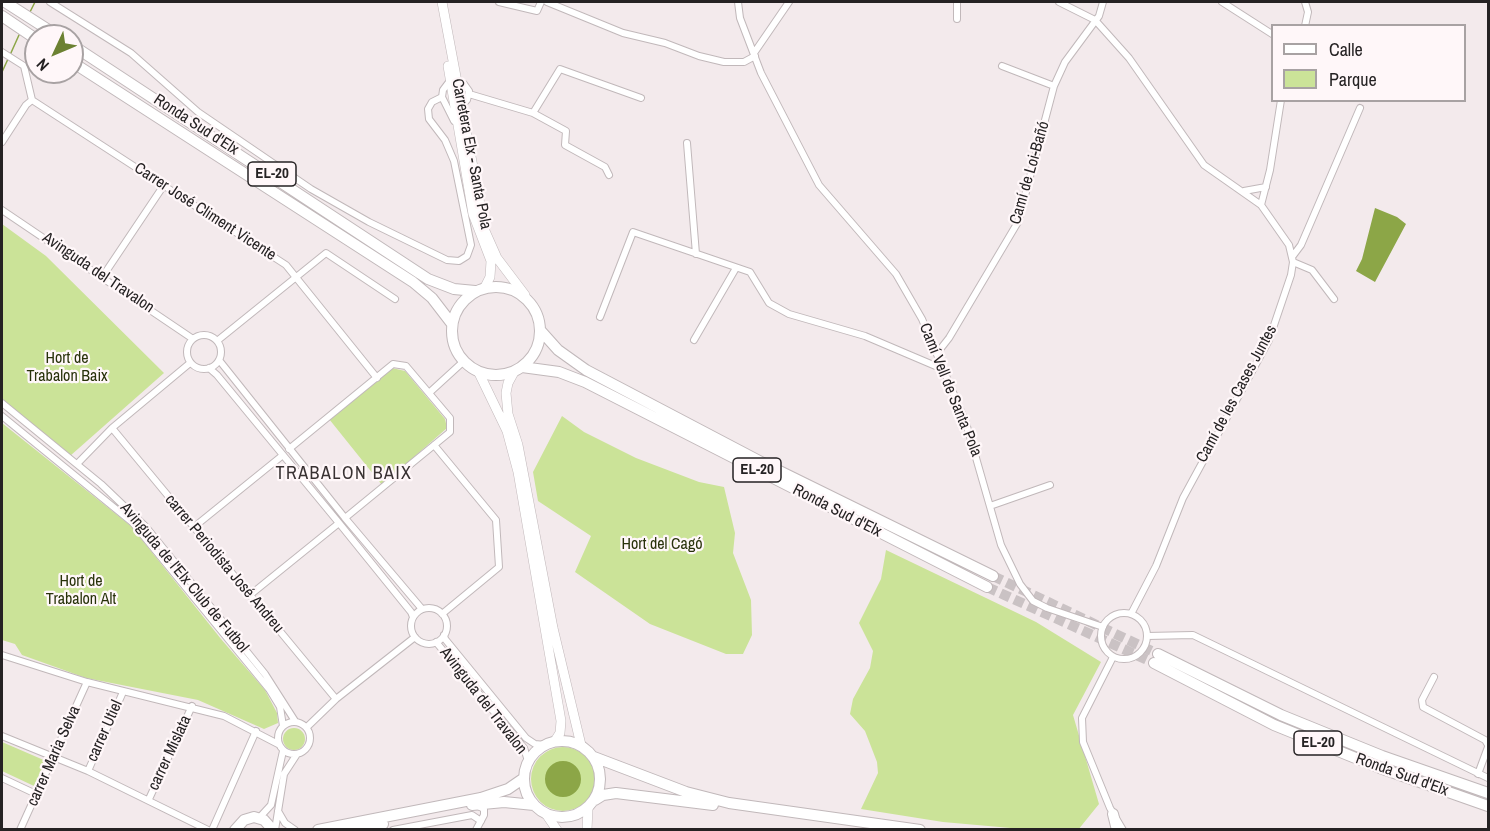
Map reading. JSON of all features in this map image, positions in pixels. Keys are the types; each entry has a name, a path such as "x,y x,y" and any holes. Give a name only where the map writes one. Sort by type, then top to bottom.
{"main road":[{"name":"Carretera Elx - Santa Pola","path":"437,2 485,231 497,258 525,295"},
{"name":"Carretera Elx - Santa Pola","path":"442,2 458,133 473,214 491,261 490,277 480,289"},
{"path":"10,5 40,24"},
{"path":"3,17 24,31"},
{"name":"Ronda Sud d'Elx","path":"84,53 428,279 454,289 480,289"},
{"name":"Ronda Sud d'Elx","path":"84,70 412,282 432,298 452,324"},
{"name":"EL-20","path":"480,289 506,287 525,295 534,308 541,331"},
{"path":"452,324 456,311 464,300 480,289"},
{"name":"EL-20","path":"452,324 454,344 464,361"},
{"path":"541,331 539,345 508,383 506,393 508,414 518,445 553,628 580,745"},
{"name":"Ronda Sud d'Elx","path":"541,331 558,350 586,370 763,463 993,576"},
{"path":"464,361 478,371 507,430 518,472 561,721 560,733 528,761 524,778 528,797 546,814 557,830"},
{"name":"Ronda Sud d'Elx","path":"518,369 559,372 585,382 987,587"},
{"name":"EL-20","path":"478,371 490,375 518,369"},
{"name":"Ronda Sud d'Elx","path":"1488,793 1382,756 1281,715 1156,658 1274,725 1380,768 1488,806"},
{"path":"550,743 568,741 580,745 594,757 729,806 876,830"},
{"path":"587,830 591,804 601,778 594,757"},
{"path":"318,830 481,798 508,789 524,778"},
{"path":"546,814 567,818 603,795 616,793 920,830"},
{"path":"357,830 472,805 504,802 534,805"},
{"path":"1113,814 1117,830"},
{"path":"235,830 244,820 259,818 274,830"}],"street":[{"path":"50,2 131,53 198,112 311,189 369,222 447,260 459,261 467,256 471,245 454,161 445,140 429,119 428,109 432,102 442,97"},
{"path":"499,2 537,11 541,2"},
{"path":"547,2 623,33 665,43 699,56 724,62 744,62 754,55 789,2"},
{"name":"Camí Vell de Santa Pola","path":"738,2 740,18 754,55 779,111 819,185 896,274 938,352 966,423 1001,545 1020,584 1033,601 1047,609 1103,627"},
{"path":"957,2 957,19"},
{"path":"1059,2 1095,20 1129,58 1204,165 1261,205 1279,227 1289,245 1292,259 1312,270 1335,299"},
{"name":"Camí de Loi-Bañó","path":"938,352 949,338 1018,222 1054,86 1065,62 1099,16 1103,2"},
{"path":"1222,2 1271,33"},
{"path":"1305,2 1308,12 1305,24"},
{"path":"2,52 22,65 32,100 26,105 2,142"},
{"path":"1002,66 1054,86"},
{"path":"533,113 560,69 641,98"},
{"path":"458,133 449,107 442,97 443,90 452,81 467,87 469,94"},
{"path":"460,107 469,94"},
{"path":"469,94 533,113 566,131 565,145 605,167 609,175"},
{"name":"Carrer José Climent Vicente","path":"32,100 286,265 376,378"},
{"path":"1261,205 1281,102"},
{"name":"Camí de les Cases Juntes","path":"1131,614 1156,566 1183,498 1269,340 1292,259 1301,245 1360,108"},
{"path":"687,143 696,254"},
{"path":"103,276 164,185"},
{"path":"1244,191 1266,188"},
{"name":"Avinguda del Travalon","path":"2,210 103,276 193,339"},
{"path":"600,317 633,232 750,272 769,303 789,314 865,336 945,370"},
{"path":"217,341 326,252 394,299"},
{"path":"694,340 736,268"},
{"path":"205,335 217,341 221,351 219,360 209,368 198,368 190,363 186,352 193,339 205,335"},
{"path":"219,360 345,518 422,609"},
{"path":"429,393 464,361"},
{"path":"77,464 112,428 190,363"},
{"path":"289,449 393,364 406,366 450,418 450,432 345,518"},
{"path":"209,368 283,454 413,617"},
{"name":"Avinguda de l'Elx Club de Futbol","path":"2,403 122,502 146,527 265,674 295,722"},
{"name":"Avinguda de l'Elx Club de Futbol","path":"2,416 133,523 269,689 280,706 283,726"},
{"name":"carrer Periodista José Andreu","path":"112,428 336,699"},
{"path":"434,445 496,520 499,567 442,614"},
{"path":"194,527 283,454"},
{"path":"990,506 1050,485"},
{"path":"250,595 339,523"},
{"path":"422,609 434,609 442,614 447,627 444,635 436,642 423,642 415,637 411,626 413,617 422,609"},
{"path":"1118,614 1131,614 1143,622 1147,636 1146,644 1136,656 1129,659 1113,657 1101,640 1103,627 1118,614"},
{"name":"Avinguda del Travalon","path":"444,635 526,738 535,744 550,743"},
{"path":"1147,636 1193,635 1488,778"},
{"path":"307,727 336,699 415,637"},
{"name":"Avinguda del Travalon","path":"436,642 524,748 528,761"},
{"path":"2,655 123,692 192,706 224,716 278,744 283,751 297,754"},
{"path":"1113,657 1082,718 1083,742 1113,814 1123,830"},
{"path":"1434,677 1422,700 1423,707 1485,740 1488,746 1478,774"},
{"name":"carrer Maria Selva","path":"20,830 87,682"},
{"name":"carrer Utiel","path":"88,771 123,692"},
{"name":"carrer Mislata","path":"149,799 192,706"},
{"path":"274,830 284,774 297,754 308,747 310,733 307,727 295,722 283,726 278,732 278,744"},
{"path":"256,731 278,732"},
{"path":"212,830 256,731"},
{"path":"2,736 88,771 149,799 207,830"},
{"path":"259,818 271,805 283,751"},
{"path":"2,778 36,794"},
{"path":"472,805 484,809 476,830"},
{"path":"278,811 285,823 295,830"},
{"path":"393,830 472,814 481,821"}],"green space":[{"name":"Hort de Trabalon Baix","path":"2,224 46,256 164,373 70,456 2,399"},
{"path":"392,368 405,371 445,419 447,428 382,485 329,419"},
{"name":"Hort del Cagó","path":"562,416 584,432 636,458 699,482 724,487 735,533 733,553 751,600 752,635 743,654 726,654 650,624 575,572 591,536 538,501 533,472"},
{"name":"Hort de Trabalon Alt","path":"2,423 131,526 221,639 265,690 277,713 278,723 264,729 198,700 86,678 22,655 15,644 2,640"},
{"path":"886,550 1036,622 1101,662 1073,715 1099,804 1078,830 1022,829 943,822 861,809 878,773 877,762 865,731 850,714 853,699 870,668 873,651 859,623 881,579"},
{"path":"294,728 302,731 305,739 302,747 294,750 286,747 283,739 286,731"},
{"path":"2,742 46,761 34,786 2,771"},
{"path":"563,747 581,753 589,761 595,779 589,797 581,805 563,811 545,805 537,797 531,779 537,761 545,753"}],"shaded area":[{"path":"1375,208 1397,217 1406,224 1375,282 1356,271 1362,259"},
{"path":"563,761 576,766 581,779 576,792 563,797 550,792 545,779 550,766"}],"waterway":[{"path":"30,12 35,2"},
{"path":"10,55 19,35"},
{"path":"2,72 8,59"}],"tunnel":[{"path":"993,576 1158,654"},
{"path":"987,587 1154,663"}],"district":[{"name":"TRABALON BAIX","path":"344,474"}]}
